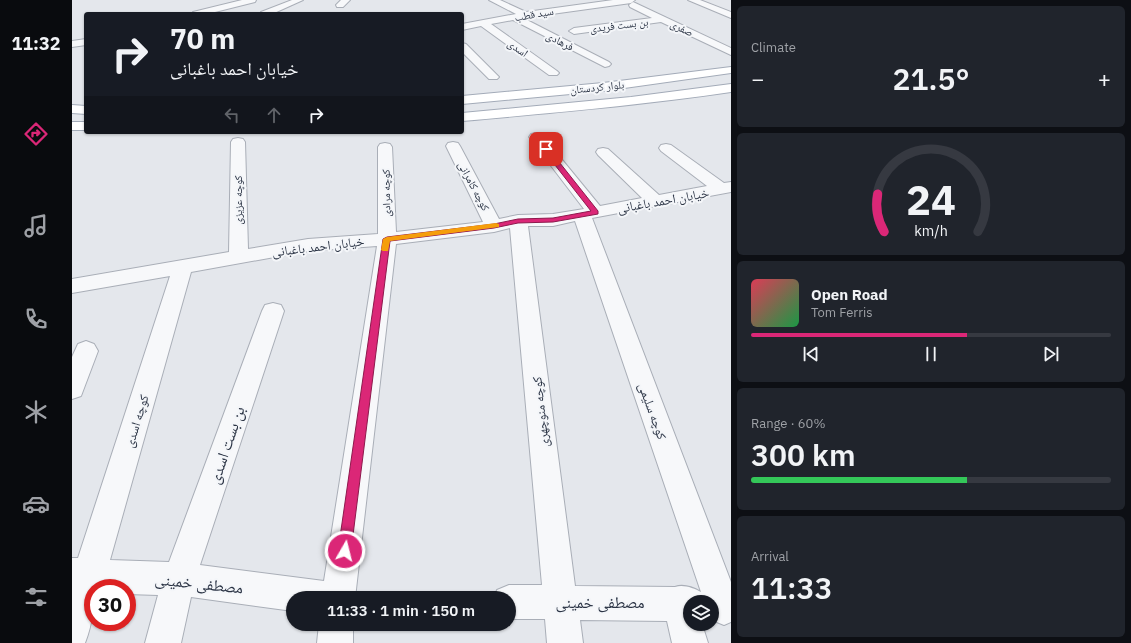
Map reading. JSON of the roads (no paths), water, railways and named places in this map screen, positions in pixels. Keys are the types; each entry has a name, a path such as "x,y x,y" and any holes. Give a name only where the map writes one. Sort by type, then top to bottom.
{"main road":[{"name":"بلوار کردستان","path":"464,100 603,87 683,78 731,70"},
{"name":"بلوار کردستان","path":"464,117 620,103 684,96 731,88"},
{"path":"72,110 84,110"},
{"path":"72,126 84,126"}],"street":[{"path":"203,12 238,2 252,0"},
{"path":"269,12 299,0"},
{"path":"493,0 525,14"},
{"path":"568,0 581,7"},
{"path":"692,0 731,15"},
{"name":"سید قطب","path":"464,27 514,18 525,14 628,1"},
{"name":"صفری","path":"628,1 731,52"},
{"name":"فرهادی","path":"514,18 605,64"},
{"name":"بن بست فریدی","path":"574,31 664,19"},
{"name":"اسدی","path":"483,24 553,72"},
{"path":"72,44 84,42"},
{"path":"464,48 493,77"},
{"name":"کوچه سلیمی","path":"536,137 589,213 722,607"},
{"name":"کوچه عزیزی","path":"238,142 238,257"},
{"name":"کوچه کامرانی","path":"452,146 506,224"},
{"name":"کوچه مرادی","path":"339,591 387,239 385,147"},
{"path":"666,148 726,188"},
{"path":"603,152 655,201"},
{"name":"خیابان احمد باغبانی","path":"72,286 308,245 387,239 506,224 553,220 726,188"},
{"name":"کوچه منوچهری","path":"506,224 561,602 565,643"},
{"name":"کوچه اسدی","path":"72,631 81,575 183,267"},
{"name":"بن بست اسدی","path":"164,643 179,579 273,311"},
{"path":"72,388 86,351"},
{"name":"مصطفی خمینی","path":"81,575 179,579 286,593"},
{"name":"مصطفی خمینی","path":"516,602 683,603"},
{"path":"335,643 336,631"},
{"path":"688,631 690,643"}]}
